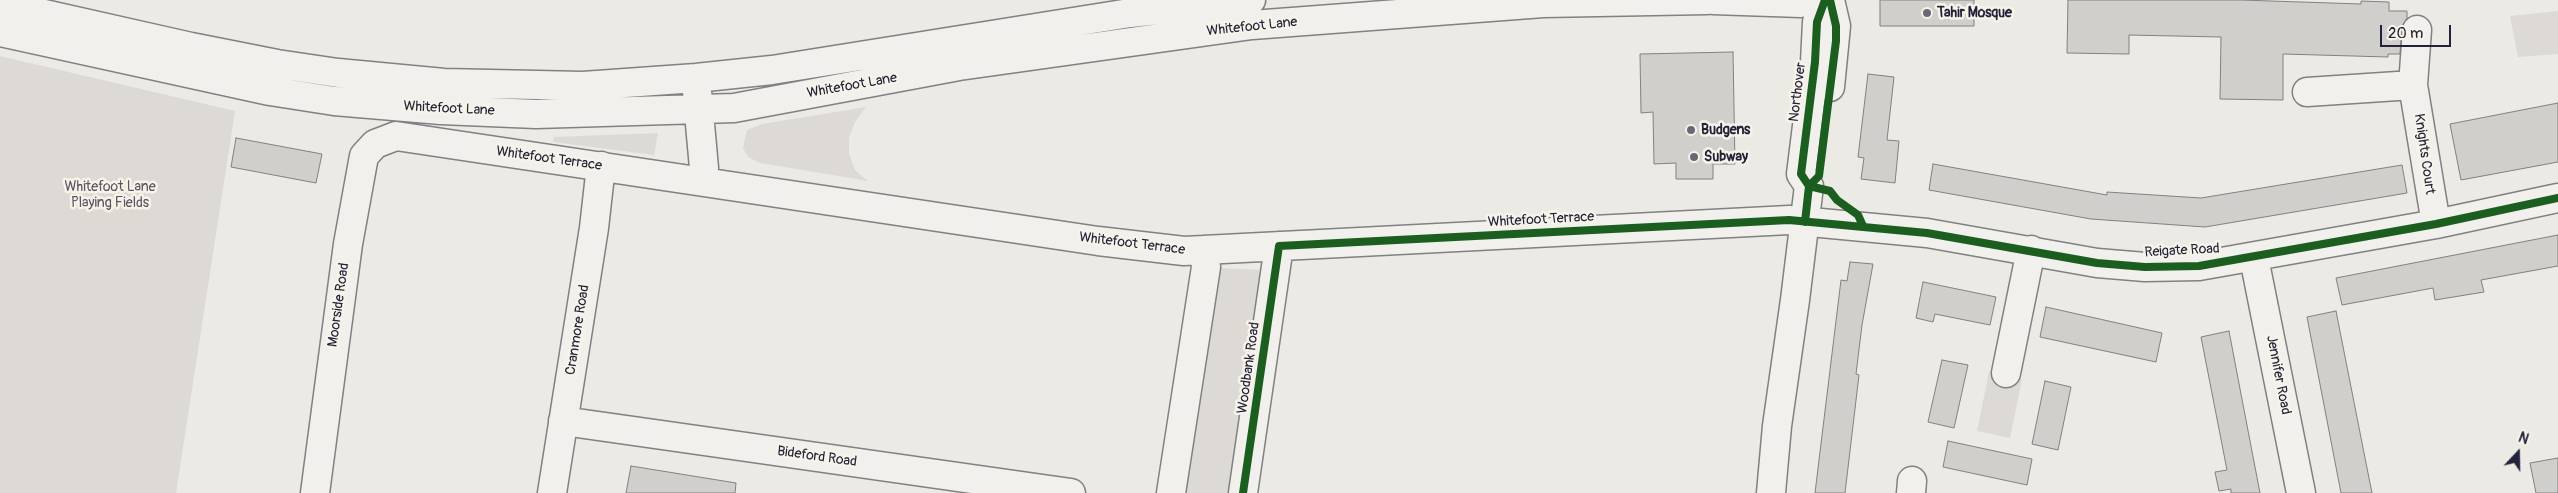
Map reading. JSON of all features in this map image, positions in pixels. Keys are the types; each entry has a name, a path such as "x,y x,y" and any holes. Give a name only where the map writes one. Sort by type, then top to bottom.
{"street":[{"name":"Whitefoot Lane","path":"0,4 220,52 338,72 444,83 583,86 696,78 772,70 1130,13 1251,0"},
{"name":"Whitefoot Lane","path":"0,32 270,91 334,101 441,110 536,114 734,108 958,66 1252,26 1543,3 1708,0"},
{"path":"1713,0 1801,3 1808,0"},
{"name":"Northover","path":"1809,186 1801,174 1815,62 1817,22 1825,0"},
{"name":"Northover","path":"1771,493 1776,426 1809,186 1819,176 1836,41 1836,26 1830,0"},
{"name":"Knights Court","path":"2417,30 2413,85 2436,224"},
{"path":"696,78 704,168 701,181"},
{"path":"2307,92 2413,85"},
{"name":"Whitefoot Terrace","path":"396,136 1098,241 1184,251 1771,221 1805,222"},
{"name":"Moorside Road","path":"315,493 348,244 364,156 376,144 396,136"},
{"name":"Cranmore Road","path":"552,493 602,166"},
{"name":"Reigate Road","path":"1805,222 1927,233 2097,263 2145,266 2199,266 2254,258 2436,224 2558,198"},
{"name":"Woodbank Road","path":"1243,493 1279,246"},
{"path":"1171,493 1206,267 1204,250"},
{"path":"2006,373 2031,250"},
{"name":"Jennifer Road","path":"2254,258 2301,493"},
{"name":"Bideford Road","path":"563,421 1071,493"}],"green space":[{"path":"2558,11 2558,54 2518,57 2510,16"},
{"name":"Whitefoot Lane Playing Fields","path":"0,56 235,111 176,493 0,493"},
{"path":"866,107 855,122 849,138 849,153 855,170 868,181 760,163 748,157 743,148 747,130 762,124"},
{"path":"658,133 654,155 553,142 554,137"},
{"path":"1218,268 1263,270 1230,493 1183,493"},
{"path":"1989,372 2022,379 2010,438 1977,431"}],"building":[{"name":"Tahir Mosque","path":"1880,0 1974,0 1974,26 1880,26"},
{"path":"2068,0 2241,0 2361,4 2361,1 2389,2 2389,11 2407,11 2407,18 2402,28 2400,54 2388,54 2388,57 2283,54 2283,100 2220,99 2221,37 2129,35 2129,54 2067,53"},
{"path":"1733,52 1735,164 1713,164 1713,179 1676,179 1676,163 1654,164 1653,112 1641,113 1640,54"},
{"path":"1868,74 1894,77 1887,140 1899,141 1895,183 1861,179 1864,158 1858,157"},
{"path":"2558,103 2558,162 2461,180 2450,124"},
{"path":"236,138 322,154 316,183 231,167"},
{"path":"1933,164 2107,195 2107,192 2201,198 2402,165 2407,193 2205,227 2091,219 1929,190"},
{"path":"2558,235 2558,266 2481,280 2484,292 2435,300 2433,288 2342,305 2336,278"},
{"path":"1850,262 1873,264 1862,325 1856,374 1859,375 1845,493 1815,493 1841,280 1847,281"},
{"path":"1923,282 1996,297 1990,325 1935,314 1933,322 1916,318"},
{"path":"2046,307 2162,333 2156,362 2040,337"},
{"path":"2336,311 2372,493 2341,493 2307,317"},
{"path":"2229,331 2260,493 2231,493 2231,489 2219,491 2215,472 2227,470 2201,337"},
{"path":"1942,360 1968,365 1954,428 1928,422"},
{"path":"2045,381 2071,387 2058,450 2032,444"},
{"path":"1948,441 2032,459 2027,485 1943,467"},
{"path":"2558,458 2558,493 2536,493 2530,463"},
{"path":"631,466 736,483 735,493 626,493"}],"cycle path":[{"path":"1805,222 1809,186 1801,174 1815,62 1817,22 1825,0"},
{"path":"1809,186 1819,176 1836,41 1836,26 1830,0"},
{"path":"1809,186 1830,191 1837,200 1858,215 1863,226"},
{"path":"1243,493 1279,246 1789,220 1927,233 2097,263 2145,267 2199,266 2436,224 2558,198"}],"place":[{"name":"Tahir Mosque","path":"1927,13"},
{"name":"Budgens","path":"1691,130"},
{"name":"Subway","path":"1694,157"}]}
